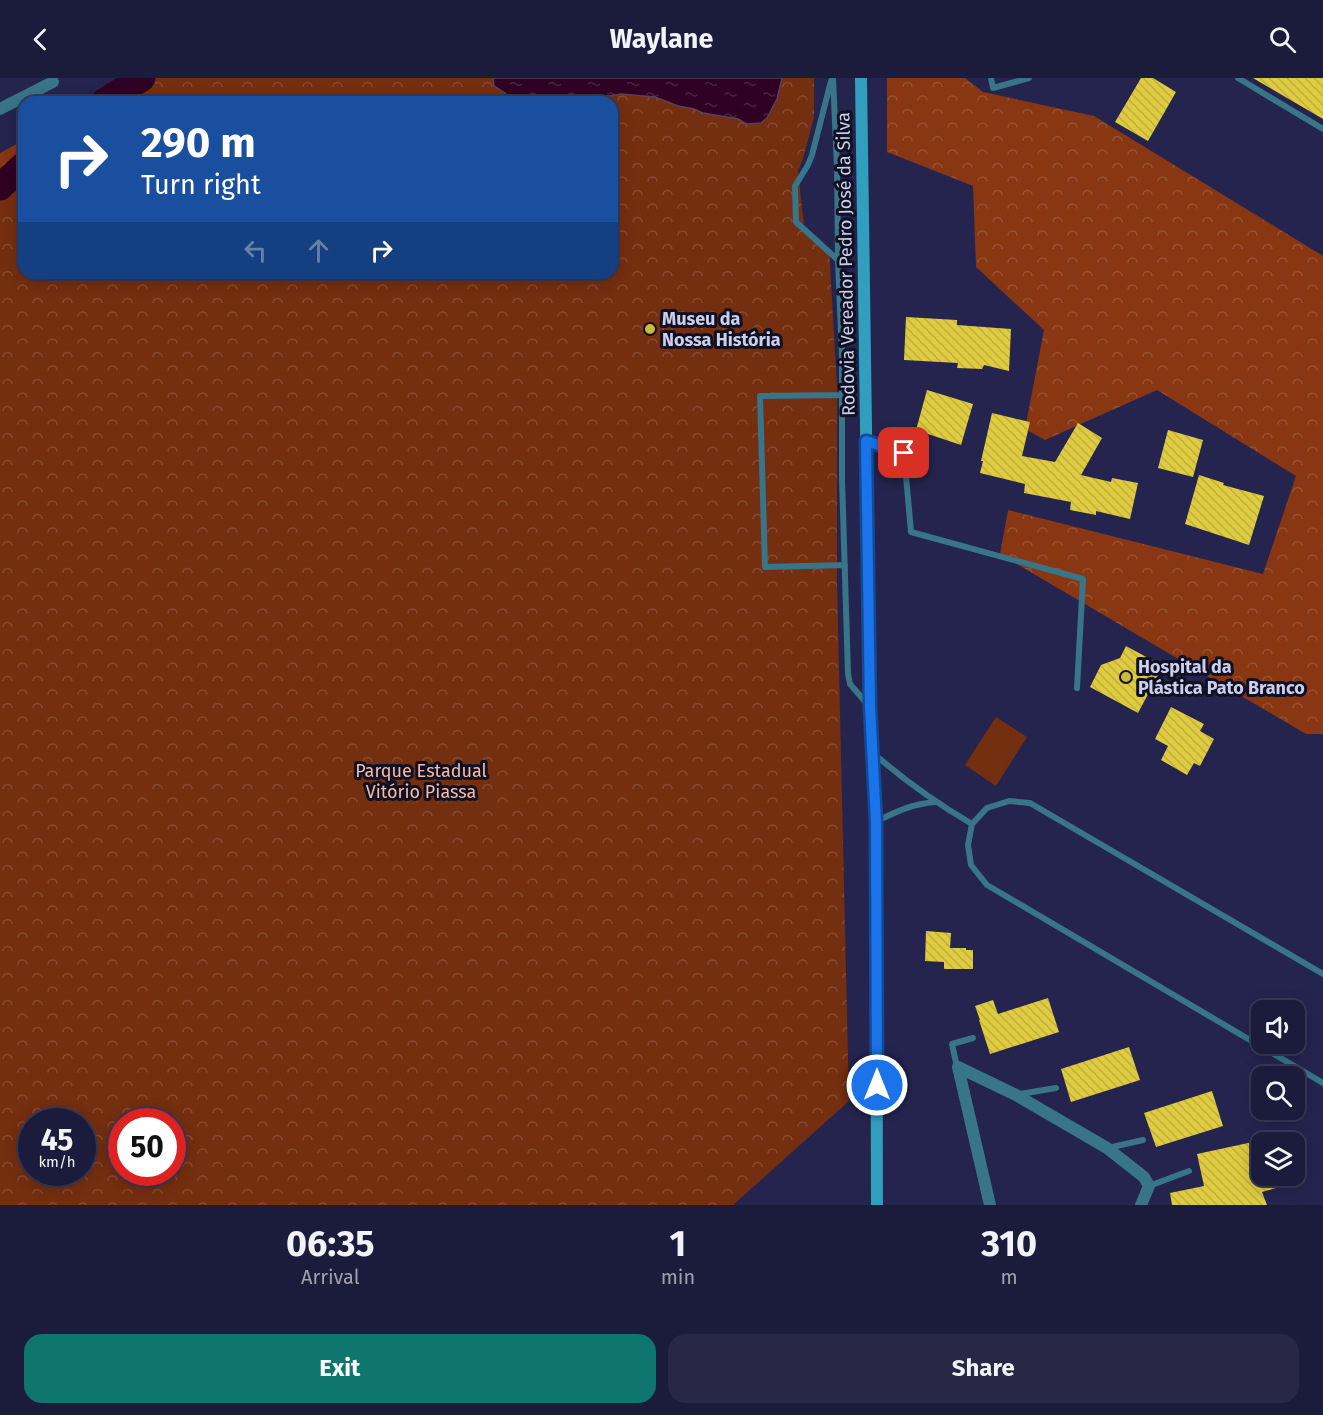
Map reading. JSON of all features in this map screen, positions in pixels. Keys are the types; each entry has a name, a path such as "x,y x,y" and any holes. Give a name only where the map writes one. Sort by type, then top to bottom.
{"main road":[{"name":"Rodovia Vereador Pedro José da Silva","path":"861,78 870,707 876,822 877,1205"}],"street":[{"path":"24,96 55,79"},
{"path":"0,109 18,99"},
{"path":"958,1067 1016,1095 1107,1148 1144,1177 1149,1186 1142,1205"},
{"path":"958,1067 990,1205"}],"lane":[{"path":"832,78 837,166 848,674 850,684 870,707"},
{"path":"832,78 812,155 795,186 796,222 838,260"},
{"path":"991,78 993,88 1029,78"},
{"path":"1238,78 1323,129"},
{"path":"842,394 760,396 765,567 844,565"},
{"path":"866,441 904,453 910,532 1083,579 1077,688"},
{"path":"872,753 936,802 972,824"},
{"path":"1323,974 1030,803 1009,801 987,808 972,824 968,845 970,865 987,885 1323,1083"},
{"path":"876,822 906,807 936,802"},
{"path":"958,1067 952,1044 973,1038"},
{"path":"1016,1095 1056,1088"},
{"path":"1107,1148 1143,1140"},
{"path":"1149,1186 1189,1171"}],"green space":[{"path":"120,78 144,78 115,96 92,96"},
{"name":"Parque Estadual Vitório Piassa","path":"142,78 814,78 814,117 798,171 804,226 829,248 837,386 837,582 849,1101 733,1205 0,1205 0,187 18,170 18,279 618,279 618,96 114,96"},
{"path":"887,78 965,78 983,92 1094,116 1323,256 1323,734 1306,734 1000,554 1008,510 1263,574 1296,476 1157,390 1045,440 1025,429 1044,330 976,267 973,186 887,152"},
{"path":"18,143 18,170 0,187 0,153"},
{"path":"996,717 1027,737 996,786 965,765"}],"water":[{"path":"493,78 782,78 777,99 767,118 761,123 747,124 738,119 703,113 655,97 621,94 507,96 494,86"}],"building":[{"path":"1141,78 1153,78 1176,92 1148,141 1115,122"},
{"path":"1253,78 1323,78 1323,119"},
{"path":"906,317 957,320 957,325 1011,329 1009,371 984,365 982,369 957,368 958,363 904,360"},
{"path":"927,390 973,404 961,445 916,430"},
{"path":"992,413 1030,422 1022,456 1055,462 1078,423 1102,438 1081,475 1111,482 1112,478 1138,483 1130,519 1096,511 1096,515 1070,510 1071,502 1024,493 1025,484 980,473"},
{"path":"1168,430 1203,440 1193,477 1158,468"},
{"path":"1199,475 1224,483 1223,485 1264,496 1249,545 1185,524"},
{"name":"Hospital da Plástica Pato Branco","path":"1126,646 1163,666 1138,713 1090,687 1101,665 1120,658"},
{"path":"1171,707 1204,724 1200,731 1214,739 1200,766 1194,763 1187,775 1161,760 1168,746 1155,739"},
{"path":"926,931 951,933 950,948 973,950 973,969 944,969 944,962 925,961"},
{"path":"1048,998 1059,1032 990,1054 975,1006 993,1000 998,1014"},
{"path":"1129,1047 1140,1080 1071,1102 1061,1069"},
{"path":"1212,1091 1223,1126 1156,1147 1144,1113"},
{"path":"1251,1142 1251,1186 1276,1186 1276,1188 1262,1192 1267,1205 1172,1205 1170,1193 1204,1186 1197,1154"}],"waterway":[{"path":"114,96 142,78"},
{"path":"0,187 18,170"}],"place":[{"name":"Museu da Nossa História","path":"650,329"},
{"name":"Hospital da Plástica Pato Branco","path":"1126,677"}],"route":[{"path":"877,1085 876,822 870,707 866,441 904,453"}]}
